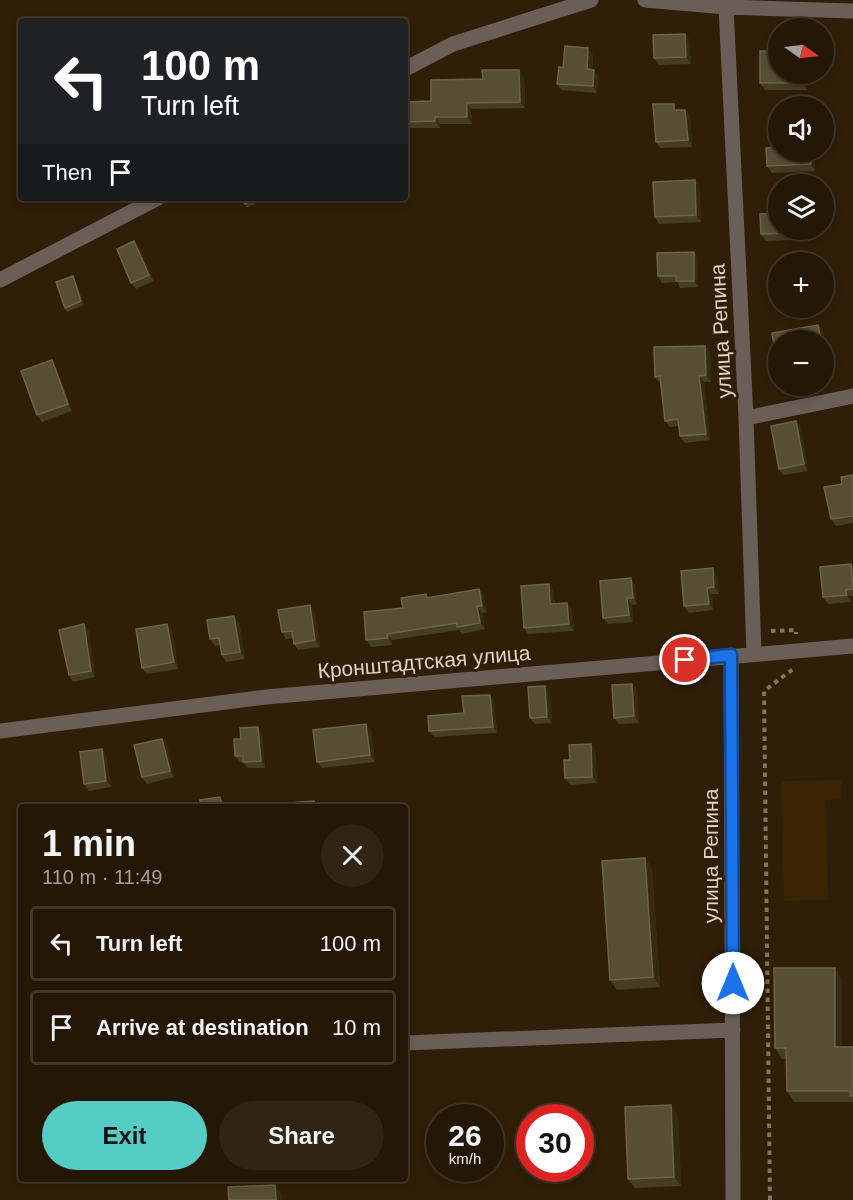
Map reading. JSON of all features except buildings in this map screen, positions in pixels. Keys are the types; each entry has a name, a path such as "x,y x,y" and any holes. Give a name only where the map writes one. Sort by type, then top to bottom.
{"street":[{"path":"408,67 453,44 591,0"},
{"path":"645,0 698,2 726,7 853,11"},
{"name":"улица Репина","path":"726,7 746,418 754,654"},
{"path":"0,280 152,201"},
{"path":"746,418 853,396"},
{"name":"Кронштадтская улица","path":"0,731 266,697 853,646"},
{"name":"улица Репина","path":"731,655 733,1200"},
{"path":"408,1043 733,1030"}],"path":[{"path":"770,1200 764,691 795,668"}],"shaded area":[{"path":"842,780 842,799 826,800 828,900 784,901 781,781"}],"route":[{"path":"685,660 731,655 733,983"}]}
